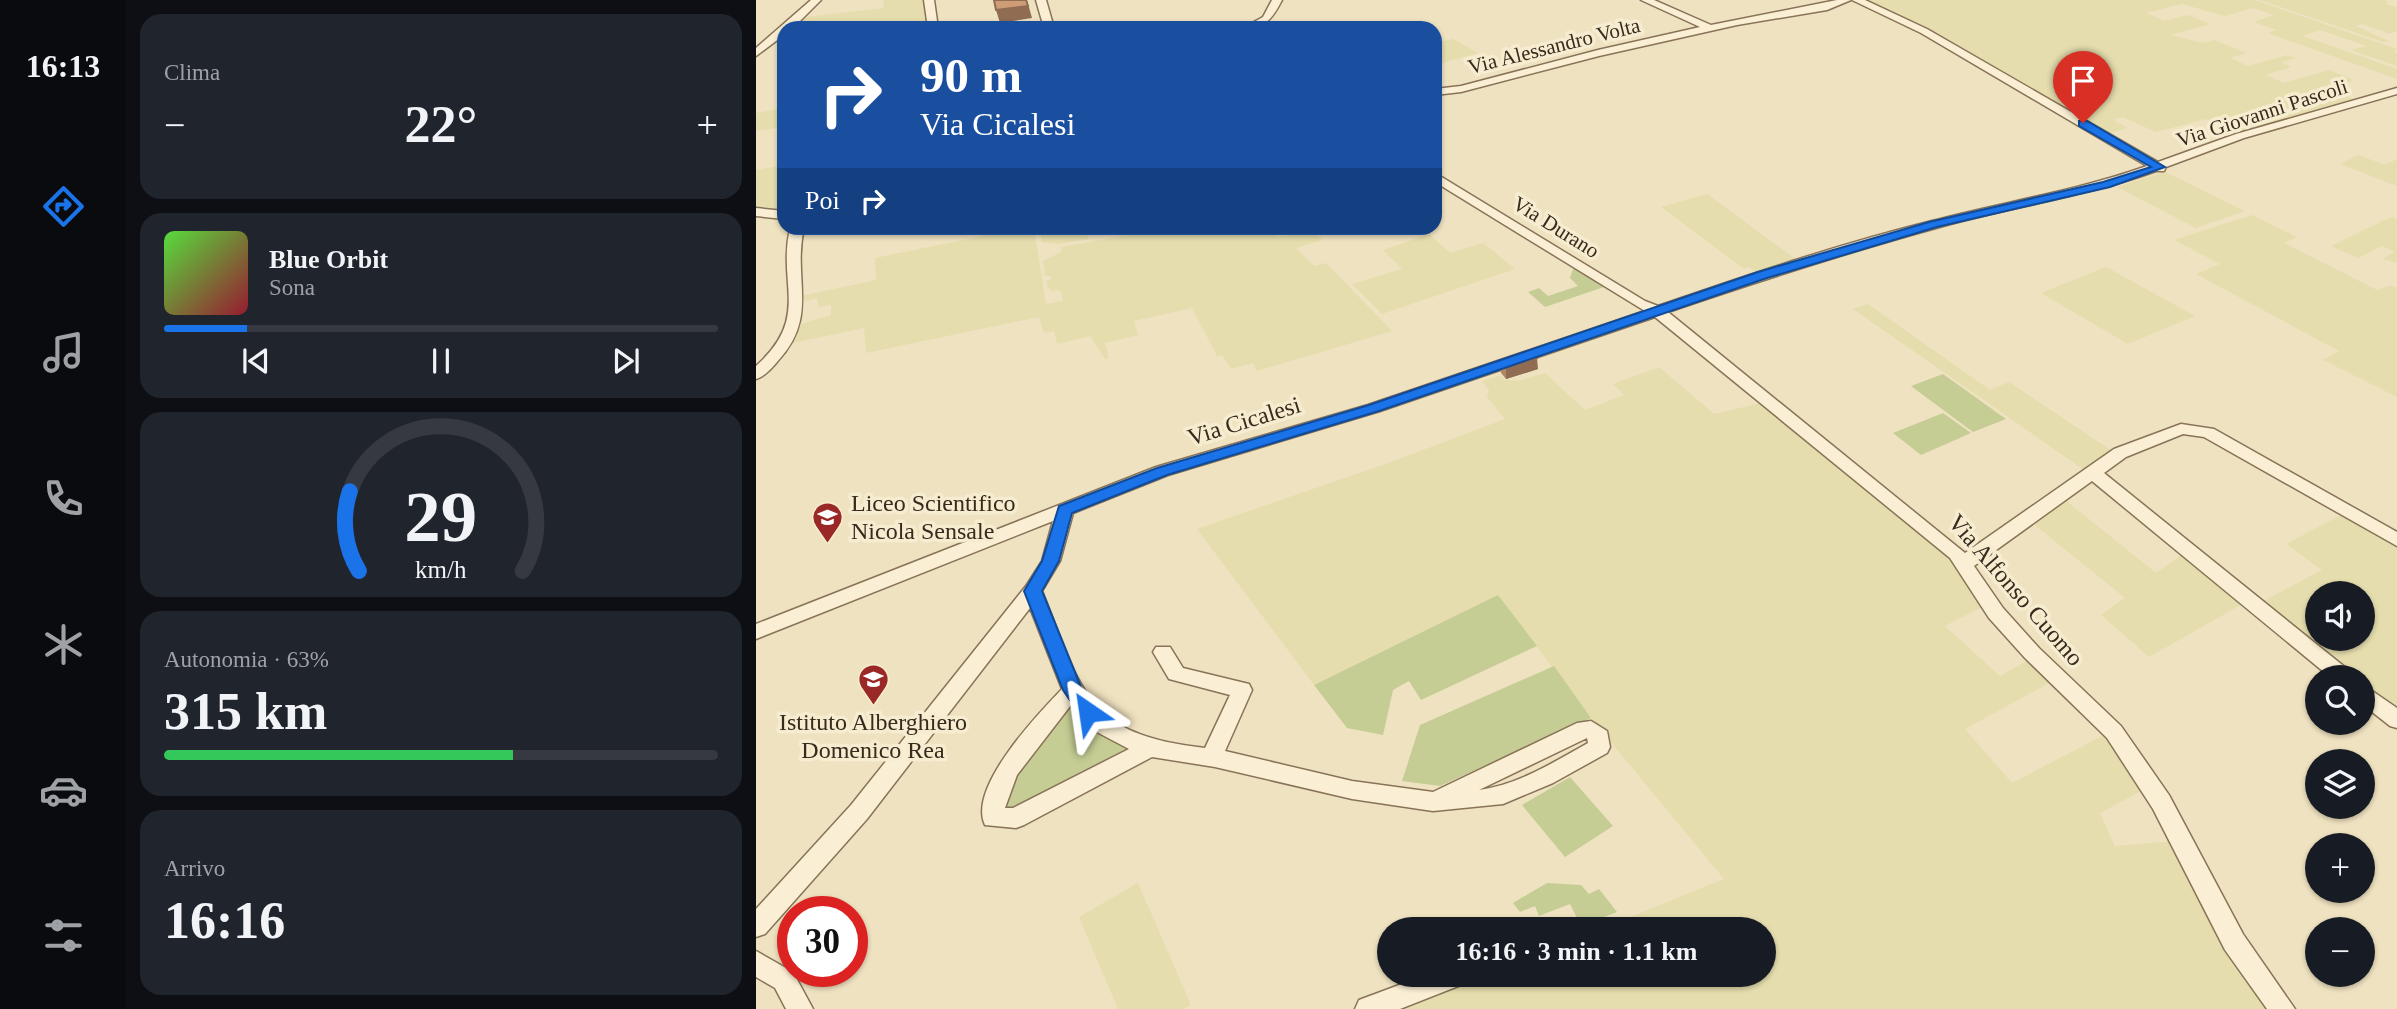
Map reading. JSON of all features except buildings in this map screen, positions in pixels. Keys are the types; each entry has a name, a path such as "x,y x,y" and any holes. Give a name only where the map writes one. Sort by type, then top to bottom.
{"street":[{"path":"794,21 816,0"},
{"path":"929,0 932,21"},
{"path":"1041,0 1047,21"},
{"path":"1266,21 1277,0"},
{"path":"1646,0 1710,28"},
{"name":"Via Alessandro Volta","path":"1442,91 1461,89 1710,28 1827,7 1846,0"},
{"path":"1857,0 1924,30 2160,167"},
{"path":"756,52 777,36"},
{"name":"Via Giovanni Pascoli","path":"1656,310 1934,224 2106,185 2240,136 2397,91"},
{"name":"Via Durano","path":"1442,181 1640,304 1656,310"},
{"path":"756,212 777,214"},
{"path":"756,374 788,342 797,322 796,273 792,258 796,235"},
{"name":"Via Cicalesi","path":"756,632 973,543 1162,471 1374,408 1656,310"},
{"name":"Via Alfonso Cuomo","path":"1656,310 1925,527 1964,564 1996,612 2023,643 2113,732 2161,802 2234,942 2282,1009"},
{"path":"1964,564 2120,453 2181,429 2208,433 2397,540"},
{"path":"2092,472 2329,665"},
{"path":"756,926 859,812 1033,591 1051,561 1065,510"},
{"path":"1033,591 1073,690 1088,712 1112,731 1150,748 1212,757 1346,787 1433,802 1488,798 1530,783 1599,747 1599,737 1591,729 1577,731 1433,802"},
{"path":"1163,652 1175,674 1242,691 1212,757"},
{"path":"1073,690 1028,744 1002,783 991,806 993,818 1016,818 1150,748"},
{"path":"2375,702 2397,720"},
{"path":"756,963 784,980 800,1009"},
{"path":"1368,1009 1426,987"}],"shaded area":[{"path":"884,0 924,0 927,21 802,21 806,17 883,8"},
{"path":"1864,0 2255,0 2397,49 2394,52 2397,53 2397,66 2351,50 2367,46 2320,30 2303,36 2397,69 2397,79 2268,33 2276,30 2254,22 2274,15 2253,8 2225,16 2182,4 2146,13 2164,21 2188,15 2210,24 2171,35 2203,43 2214,40 2246,53 2230,58 2248,66 2288,55 2296,58 2281,62 2291,67 2266,75 2284,83 2329,70 2354,80 2333,88 2354,100 2236,133 2206,119 2156,132 2123,117 2113,120 2128,128 2106,134 1918,25"},
{"path":"2260,0 2384,0 2388,2 2386,4 2397,7 2397,31 2390,34 2362,24 2356,26 2389,41 2383,42"},
{"path":"1453,39 1478,53 1442,63 1442,41"},
{"path":"777,109 777,128 756,131 756,113"},
{"path":"2358,155 2385,165 2397,159 2397,186 2340,164"},
{"path":"777,166 777,210 756,208 756,170"},
{"path":"2165,172 2245,211 2196,228 2117,187"},
{"path":"1707,194 1797,260 1757,273 1749,267 1743,268 1661,207"},
{"path":"2252,215 2297,237 2284,243 2377,290 2391,285 2397,288 2397,397 2323,360 2339,351 2196,274 2220,264 2174,240"},
{"path":"2391,217 2397,219 2397,263 2382,259 2395,252 2382,246 2358,258 2331,246"},
{"path":"988,235 1035,235 1046,304 1063,301 1060,290 1051,291 1047,286 1051,276 1045,276 1043,261 1061,252 1061,247 1129,235 1318,235 1322,240 1296,248 1314,266 1326,263 1392,331 1257,371 1253,363 1231,369 1222,355 1217,356 1192,308 1134,321 1138,335 1105,343 1109,358 1105,359 1090,336 1057,344 1054,331 1044,333 1039,317 866,353 864,328 788,344 798,325 831,315 831,305 819,307 817,298 801,302 801,296 876,280 875,258"},
{"path":"1041,235 1088,235 1089,239 1058,244 1042,242"},
{"path":"1430,235 1450,253 1483,243 1515,269 1382,314 1352,284 1402,269 1383,250"},
{"path":"2106,267 2195,316 2128,344 2041,293"},
{"path":"1868,304 1990,390 2009,382 2115,453 2087,472 1853,309"},
{"path":"1659,367 1714,414 1761,403 1953,559 1986,605 1945,626 2000,676 2031,659 2053,681 1965,729 2012,783 2108,733 2145,789 2100,813 2115,846 2174,841 2276,1009 1387,1009 1448,987 1776,987 1776,917 1631,917 1724,879 1591,718 1498,596 1314,685 1197,529 1394,461 1505,419 1487,397 1489,390 1482,381 1500,375 1505,380 1518,381 1545,373 1585,410 1624,395 1613,384"},
{"path":"2064,499 2156,573 2186,552 2246,602 2149,657 2101,615 2125,598 2031,522"},
{"path":"2343,514 2397,546 2397,716 2375,699 2375,665 2333,665 2315,651 2375,651 2375,581 2305,581 2305,643 2256,605 2322,570 2286,544"},
{"path":"1138,883 1191,1005 1183,1009 1118,1009 1079,917"}],"green space":[{"path":"1574,266 1604,287 1545,307 1528,292 1539,288 1548,296 1578,286 1570,278"},
{"path":"1943,374 2006,419 1973,432 1911,386"},
{"path":"1943,413 1971,433 1921,455 1893,433"},
{"path":"1498,595 1537,646 1421,700 1409,681 1393,690 1383,735 1347,728 1314,685"},
{"path":"1554,666 1591,718 1440,786 1402,781 1420,725"},
{"path":"1069,701 1090,723 1134,751 1009,814 1003,812 1009,784"},
{"path":"1570,777 1613,826 1565,857 1522,805"},
{"path":"1547,883 1581,885 1589,894 1599,889 1617,912 1604,917 1576,917 1570,904 1539,916 1535,906 1520,912 1513,903"}],"place":[{"name":"Liceo Scientifico Nicola Sensale","path":"828,544"},
{"name":"Istituto Alberghiero Domenico Rea","path":"873,707"}],"route":[{"path":"1088,712 1073,690 1033,591 1051,561 1065,510 1162,471 1374,408 1762,275 1934,224 2106,185 2160,167 2083,123"}]}
